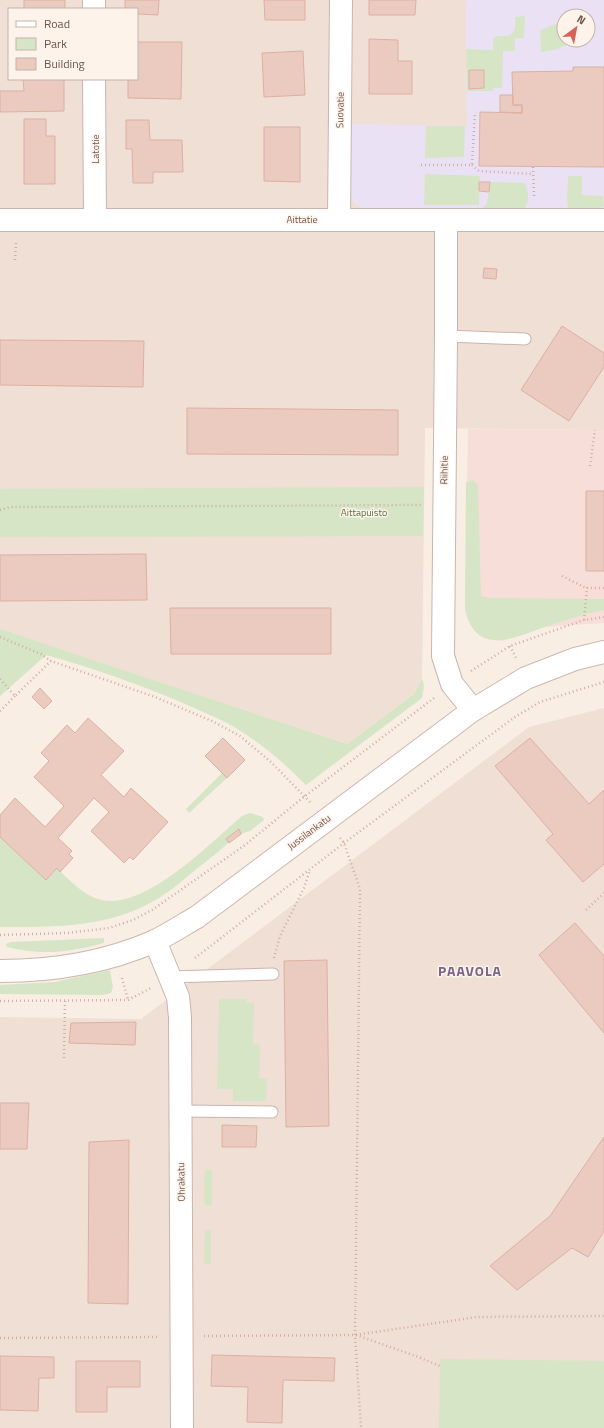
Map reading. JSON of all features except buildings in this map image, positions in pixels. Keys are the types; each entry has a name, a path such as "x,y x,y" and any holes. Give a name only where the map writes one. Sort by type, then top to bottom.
{"street":[{"name":"Suovatie","path":"340,220 341,0"},
{"name":"Latotie","path":"94,80 95,219"},
{"name":"Aittatie","path":"0,220 604,220"},
{"name":"Riihitie","path":"446,221 443,656 452,684 473,710"},
{"name":"Jussilankatu","path":"0,971 22,971 79,965 116,956 155,941 198,917 426,743 473,710 526,678 575,659 604,652"},
{"name":"Ohrakatu","path":"155,941 178,996 180,1017 182,1428"}],"lane":[{"path":"446,336 525,338"},
{"path":"170,977 273,974"},
{"path":"180,1111 272,1112"}],"path":[{"path":"472,165 475,112"},
{"path":"421,165 472,165 480,171 533,174 533,167"},
{"path":"15,260 16,236"},
{"path":"590,466 595,430"},
{"path":"0,510 10,507 428,505"},
{"path":"562,576 587,588 604,588"},
{"path":"584,620 587,588"},
{"path":"0,637 42,654 51,661 155,697 212,721 240,736 271,762 305,796 245,845 215,867 152,910 133,920 109,928 67,933 0,935"},
{"path":"0,711 51,661"},
{"path":"0,679 15,696"},
{"path":"0,1001 128,1000 170,977 310,869 515,717 540,702 604,682"},
{"path":"344,844 360,889 355,1335 360,1428"},
{"path":"273,974 274,961 280,936 304,888 310,869"},
{"path":"586,910 604,893"},
{"path":"64,1058 65,1001"},
{"path":"0,1338 355,1335 477,1317 604,1316"},
{"path":"355,1335 440,1366"}],"shaded area":[{"path":"0,0 466,0 467,126 426,126 354,203 365,209 604,209 604,430 425,428 422,678 414,694 347,744 54,647 0,696"},
{"path":"466,0 604,0 604,209 365,209 358,206 349,197 350,124 467,126"},
{"path":"468,429 604,430 604,623 544,627 502,641 485,638 475,631 468,620 465,609"},
{"path":"604,708 604,1428 0,1428 0,1017 141,1019 529,727"}],"green space":[{"path":"525,16 524,38 515,38 515,51 503,51 502,88 493,88 493,91 467,91 466,49 493,50 493,40 496,36 506,36 512,34 515,28 515,17"},
{"path":"556,24 556,48 561,48 541,52 540,30"},
{"path":"426,126 465,126 464,157 425,158"},
{"path":"425,174 480,176 479,205 424,205"},
{"path":"568,176 582,176 582,195 603,196 604,206 600,209 568,209"},
{"path":"490,182 525,183 528,202 525,208 522,211 479,211 487,204"},
{"path":"473,480 478,485 481,596 489,598 604,599 604,610 589,613 509,639 487,639 478,634 470,624 465,609 466,482"},
{"name":"Aittapuisto","path":"424,487 423,536 0,537 0,489"},
{"path":"0,629 347,744 414,694 422,678 424,685 422,698 306,785 263,747 241,731 225,722 149,689 64,660 46,655 0,696"},
{"path":"222,773 227,778 189,813 186,809"},
{"path":"250,813 263,817 264,820 250,831 241,834 239,830 224,847 174,888 158,899 134,911 116,917 78,924 39,927 0,927 0,837 46,880 57,868 77,887 89,895 101,900 119,900 138,895 157,885 195,857 242,816"},
{"path":"104,938 104,943 80,949 56,952 20,950 7,947 6,944 11,942"},
{"path":"110,970 113,987 111,993 102,995 0,994 0,985 55,982"},
{"path":"219,999 247,999 247,1003 254,1002 253,1044 260,1045 259,1078 267,1079 266,1101 233,1101 233,1089 217,1089"},
{"path":"207,1170 212,1171 212,1206 204,1203 205,1172"},
{"path":"205,1230 211,1230 211,1265 204,1263"},
{"path":"440,1359 604,1361 604,1428 439,1428"}],"district":[{"name":"PAAVOLA","path":"470,970"}]}
